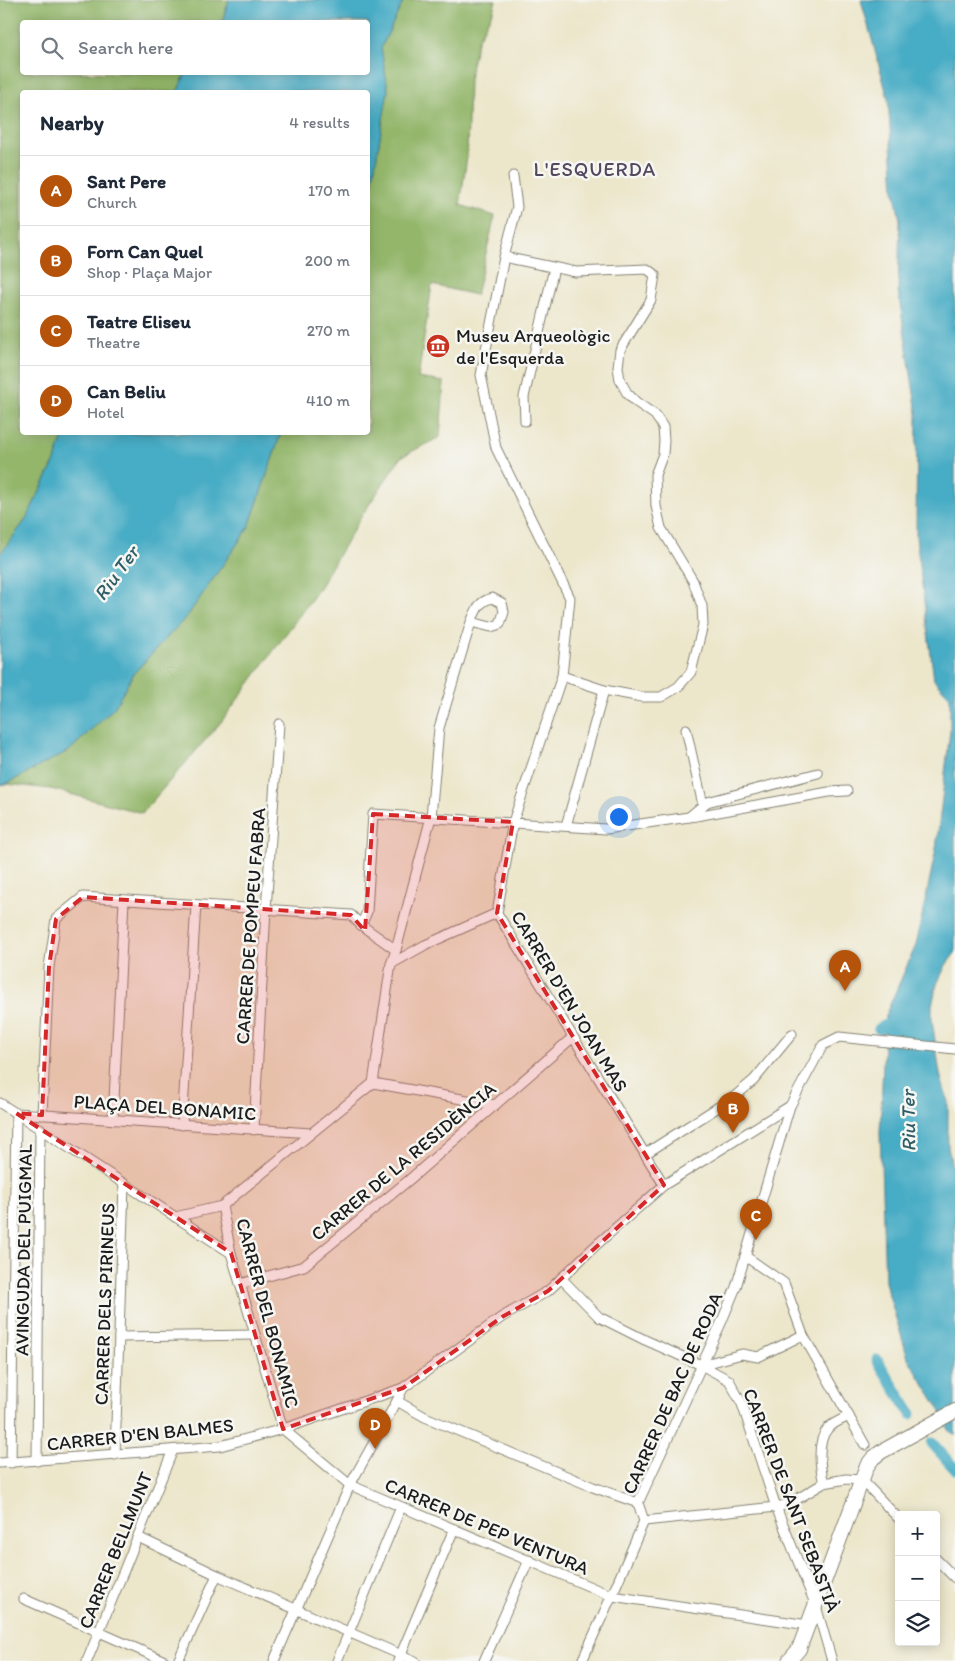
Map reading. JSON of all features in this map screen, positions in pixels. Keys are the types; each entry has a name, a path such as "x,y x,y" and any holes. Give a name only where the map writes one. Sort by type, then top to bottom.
{"street":[{"name":"CARRER D'EN JOAN MAS","path":"513,176 517,207 504,257 481,375 496,448 570,598 562,676 514,822 498,913 664,1185"},
{"path":"504,257 576,272 647,269 655,275 651,300 620,350 618,367 620,380 627,393 636,402 655,415 663,427 663,454 655,475 656,506 661,528 693,581 702,606 703,625 691,672 678,686 662,697 642,697 604,690 562,676"},
{"path":"525,421 524,397 554,268"},
{"path":"471,622 438,728 431,817 391,964 373,1083 495,1105"},
{"path":"566,826 604,690"},
{"name":"CARRER DE POMPEU FABRA","path":"254,1130 266,909 279,724"},
{"path":"686,729 703,805"},
{"path":"689,817 707,802 818,773"},
{"path":"360,925 367,912 374,814 606,829 689,817 829,792 847,791"},
{"path":"42,1115 49,967 56,919 83,897 351,915 360,925 396,950"},
{"path":"113,1120 124,900"},
{"path":"182,1124 196,905"},
{"path":"391,964 425,945 498,913"},
{"path":"645,1154 734,1096 754,1080 792,1034"},
{"name":"CARRER DE LA RESIDÈNCIA","path":"240,1284 304,1266 409,1180 573,1037"},
{"name":"CARRER DE BAC DE RODA","path":"582,1661 644,1521 638,1503 732,1296 790,1106 823,1046 839,1037 955,1049"},
{"name":"CARRER DEL BONAMIC","path":"175,1217 222,1206 373,1083"},
{"path":"0,1103 231,1253"},
{"name":"CARRER D'EN BALMES","path":"0,1463 220,1446 283,1429 403,1388 502,1317 548,1291 664,1185 790,1106"},
{"name":"PLAÇA DEL BONAMIC","path":"16,1113 311,1134"},
{"name":"AVINGUDA DEL PUIGMAL","path":"11,1463 16,1113"},
{"name":"AVINGUDA DEL PUIGMAL","path":"37,1461 40,1128"},
{"name":"CARRER DELS PIRINEUS","path":"115,1455 124,1184"},
{"name":"CARRER DEL BONAMIC","path":"222,1206 231,1253 283,1429"},
{"path":"745,1256 784,1283 802,1335 865,1445"},
{"name":"CARRER DE SANT SEBASTIÀ","path":"561,1278 599,1317 644,1340 701,1365 728,1380 742,1404 776,1507 816,1606 832,1661"},
{"path":"119,1337 255,1335"},
{"path":"701,1365 742,1354 758,1357 802,1335"},
{"path":"274,1661 350,1485 398,1401 403,1388"},
{"path":"398,1401 426,1417 638,1503"},
{"path":"789,1661 799,1648 816,1606 867,1466 881,1452 955,1411"},
{"path":"824,1483 820,1458 822,1442 828,1428 849,1416"},
{"name":"CARRER DE PEP VENTURA","path":"283,1429 350,1485 612,1596 808,1625"},
{"name":"CARRER BELLMUNT","path":"87,1661 173,1450"},
{"path":"644,1521 776,1507 789,1504 824,1483 846,1479 862,1480 895,1515"},
{"path":"337,1661 401,1507"},
{"path":"399,1658 454,1529"},
{"path":"138,1536 217,1575 350,1632 399,1658 415,1661"},
{"path":"484,1661 529,1560"},
{"path":"940,1563 955,1578"},
{"path":"178,1661 217,1575"},
{"path":"24,1599 165,1661"}],"highlighted area":[{"path":"373,814 513,822 497,913 664,1185 548,1291 502,1317 403,1388 283,1429 231,1253 16,1113 42,1115 49,967 56,919 83,897 351,915 365,931"}],"green space":[{"path":"0,0 229,0 223,20 20,20 20,75 185,75 178,90 20,90 20,435 63,435 55,461 25,521 0,554"},
{"path":"404,0 496,0 493,11 477,41 469,79 467,157 460,205 495,216 476,295 432,285 418,378 444,382 440,437 401,457 361,517 316,593 221,722 142,813 51,789 6,784 70,750 114,708 134,673 188,615 249,527 280,435 370,435 370,195 388,90 381,48"}],"water":[{"path":"229,0 404,0 381,48 388,90 370,195 370,90 178,90 185,75 370,75 370,20 223,20"},
{"name":"Riu Ter","path":"861,0 955,0 955,953 946,965 937,984 932,1005 932,1020 940,1074 948,1102 948,1147 955,1181 955,1436 949,1430 941,1412 908,1358 885,1282 880,1133 885,1016 916,945 936,849 950,731 950,697 934,680 916,537 917,413 898,291 900,220 894,190 888,98"},
{"name":"Riu Ter","path":"63,435 280,435 249,527 188,615 134,673 114,708 70,750 6,784 0,785 0,554 25,521 55,461"}],"waterway":[{"path":"879,1029 896,1019"},
{"path":"877,1360 911,1414"},
{"path":"932,1443 955,1469"}],"place":[{"name":"Museu Arqueològic de l'Esquerda","path":"438,346"},
{"name":"Sant Pere","path":"845,991"},
{"name":"Forn Can Quel","path":"733,1133"},
{"name":"Teatre Eliseu","path":"756,1240"},
{"name":"Can Beliu","path":"375,1449"}],"district":[{"name":"L'ESQUERDA","path":"595,169"}]}
